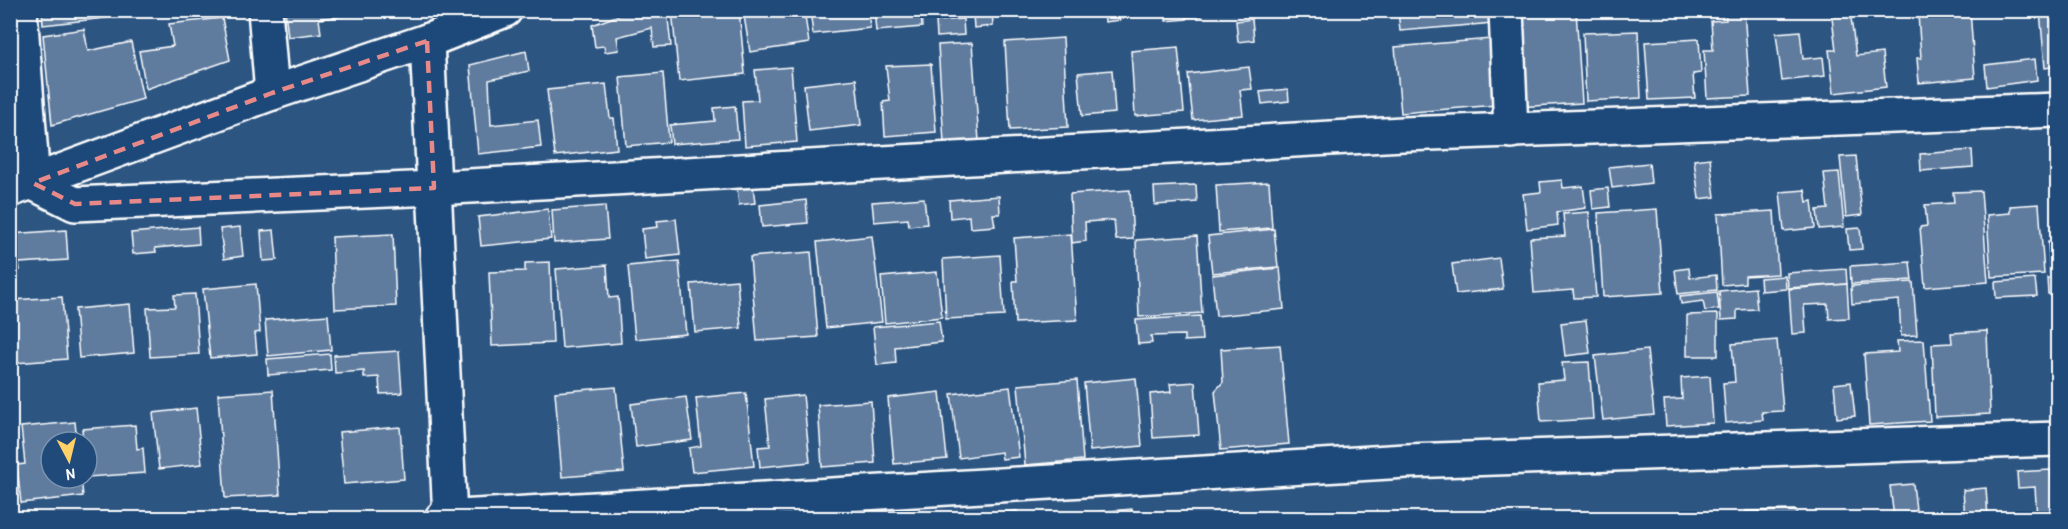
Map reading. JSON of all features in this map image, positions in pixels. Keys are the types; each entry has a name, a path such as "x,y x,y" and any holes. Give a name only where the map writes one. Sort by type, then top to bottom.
{"street":[{"path":"20,10 22,187"},
{"path":"265,10 273,93"},
{"path":"1506,10 1511,131"},
{"path":"22,187 273,93 427,41 507,11"},
{"path":"427,41 450,518"},
{"path":"22,187 75,204 434,188 1391,135 2058,110"},
{"path":"442,519 1406,461 2058,439"}],"highlighted area":[{"path":"427,41 434,188 75,204 33,183 272,93"}],"building":[{"path":"42,10 132,10 132,15 43,25"},
{"path":"285,10 385,11 319,19 321,33 288,37"},
{"path":"633,10 667,10 671,46 654,47 652,28 617,37 619,50 605,52 604,46 595,47 592,25"},
{"path":"672,10 739,10 745,74 679,81"},
{"path":"743,10 804,10 809,43 750,52"},
{"path":"810,10 868,10 870,28 813,34"},
{"path":"874,10 921,10 922,27 876,31"},
{"path":"963,10 992,10 993,26 974,28 973,14 963,15"},
{"path":"1104,10 1120,10 1120,20 1105,22"},
{"path":"1156,10 1186,10 1187,19 1166,21 1166,14 1156,14"},
{"path":"1188,10 1202,10 1202,16 1188,17"},
{"path":"1237,10 1253,10 1253,13 1237,13"},
{"path":"1398,10 1492,10 1494,23 1400,31"},
{"path":"1510,10 1576,10 1582,103 1516,107"},
{"path":"1725,10 1744,10 1750,96 1707,98 1704,50 1713,50 1711,21 1726,20"},
{"path":"1831,10 1850,10 1856,56 1882,53 1886,87 1834,93 1829,50 1836,50"},
{"path":"1947,10 1970,10 1975,78 1919,83 1917,58 1921,58 1918,14 1947,12"},
{"path":"2058,10 2058,66 2045,68 2040,11"},
{"path":"222,18 230,60 146,89 139,51 173,46 169,24"},
{"path":"963,19 964,35 937,37 936,21"},
{"path":"1252,19 1254,40 1238,42 1236,21"},
{"path":"84,29 88,51 131,42 143,99 52,125 43,35"},
{"path":"1638,31 1641,98 1586,101 1583,33"},
{"path":"1800,31 1803,59 1823,57 1825,76 1782,81 1776,33"},
{"path":"1063,38 1068,127 1010,130 1005,42"},
{"path":"1491,39 1496,105 1401,113 1395,47"},
{"path":"1699,39 1701,73 1693,74 1695,98 1649,100 1645,42"},
{"path":"972,43 979,141 944,143 938,45"},
{"path":"1178,47 1184,112 1135,116 1131,51"},
{"path":"526,51 529,71 489,80 491,125 538,120 541,147 478,154 470,65"},
{"path":"2035,59 2037,80 1987,87 1985,65"},
{"path":"931,64 936,132 885,136 883,102 890,101 886,66"},
{"path":"791,67 797,142 745,146 742,101 758,100 755,70"},
{"path":"1249,67 1252,89 1240,90 1243,115 1193,120 1188,74"},
{"path":"1112,70 1115,113 1082,116 1078,73"},
{"path":"663,73 669,142 626,146 620,77"},
{"path":"856,79 861,125 809,131 804,85"},
{"path":"606,84 610,118 614,118 617,149 555,156 547,90"},
{"path":"1288,89 1289,101 1262,104 1260,92"},
{"path":"735,106 738,139 672,144 670,125 715,121 714,108"},
{"path":"1972,150 1973,167 1921,171 1920,154"},
{"path":"1856,156 1862,215 1846,217 1840,157"},
{"path":"1710,158 1715,197 1699,199 1694,160"},
{"path":"1649,163 1651,183 1612,188 1609,167"},
{"path":"1839,172 1844,227 1819,229 1817,210 1828,209 1824,173"},
{"path":"2055,179 2058,179 2058,211 2056,211"},
{"path":"1562,180 1563,188 1583,186 1586,208 1557,212 1558,225 1527,229 1523,194 1541,192 1540,182"},
{"path":"1269,182 1272,228 1219,232 1216,185"},
{"path":"1196,185 1197,202 1155,205 1154,187"},
{"path":"753,186 755,203 739,205 737,188"},
{"path":"1608,188 1610,207 1593,209 1591,190"},
{"path":"1130,190 1133,239 1116,240 1114,220 1085,222 1086,241 1072,243 1070,194"},
{"path":"1805,190 1807,202 1812,201 1815,228 1784,231 1780,192"},
{"path":"1981,191 1988,282 1925,287 1920,227 1927,226 1925,205 1954,203 1953,192"},
{"path":"999,196 1000,214 993,214 995,226 970,228 969,216 950,218 949,200"},
{"path":"924,198 927,224 909,226 908,219 874,222 872,202"},
{"path":"806,200 808,223 762,227 760,205"},
{"path":"2039,204 2044,274 1991,277 1987,215 2010,213 2010,206"},
{"path":"605,206 608,239 554,243 552,210"},
{"path":"548,209 551,239 481,246 478,217"},
{"path":"1657,209 1663,293 1603,297 1598,213"},
{"path":"1774,211 1778,274 1745,276 1745,283 1722,285 1718,214"},
{"path":"1589,212 1596,297 1574,298 1573,290 1534,293 1530,238 1565,236 1563,214"},
{"path":"676,219 680,255 645,259 642,229 658,227 657,221"},
{"path":"198,227 199,244 155,248 156,252 133,254 131,233"},
{"path":"240,227 243,256 224,259 220,229"},
{"path":"1860,228 1862,249 1849,250 1847,229"},
{"path":"1274,229 1278,267 1212,273 1208,236"},
{"path":"66,230 68,260 19,263 20,270 10,271 10,234"},
{"path":"274,230 277,260 263,261 261,231"},
{"path":"393,234 396,306 335,309 332,237"},
{"path":"1071,234 1077,320 1015,323 1013,281 1017,281 1014,238"},
{"path":"872,236 882,322 826,328 817,242"},
{"path":"1197,236 1202,313 1139,317 1136,240"},
{"path":"2058,241 2058,272 2050,273 2048,242"},
{"path":"811,252 818,337 757,341 750,257"},
{"path":"1000,255 1004,316 946,319 943,259"},
{"path":"1499,258 1503,289 1456,294 1452,264"},
{"path":"679,261 686,334 635,339 628,266"},
{"path":"550,262 553,343 492,346 489,272 525,271 525,263"},
{"path":"1910,262 1912,280 1851,284 1850,266"},
{"path":"607,265 609,298 618,297 621,343 562,348 556,269"},
{"path":"1280,268 1284,309 1216,316 1212,275"},
{"path":"1689,268 1690,278 1716,275 1717,290 1678,294 1675,270"},
{"path":"1846,269 1847,284 1788,288 1787,273"},
{"path":"937,272 942,317 885,323 881,277"},
{"path":"1785,276 1786,289 1761,291 1760,278"},
{"path":"2047,278 2058,278 2058,293 2048,294"},
{"path":"2035,279 2037,296 1996,298 1995,282"},
{"path":"737,280 741,328 695,332 691,284"},
{"path":"1913,282 1917,335 1901,336 1899,300 1852,304 1851,286"},
{"path":"256,284 260,332 255,333 257,354 210,358 203,289"},
{"path":"1847,284 1849,318 1829,319 1828,304 1804,305 1806,333 1792,334 1789,289"},
{"path":"1755,288 1757,309 1737,310 1737,319 1721,320 1719,291"},
{"path":"1717,292 1719,309 1705,311 1703,301 1681,304 1680,296"},
{"path":"195,294 199,354 150,357 147,308 175,307 174,295"},
{"path":"62,297 67,359 15,363 11,300"},
{"path":"130,304 134,353 79,358 75,309"},
{"path":"1718,314 1718,356 1687,356 1687,315"},
{"path":"328,315 331,350 268,356 265,320"},
{"path":"1200,316 1202,340 1184,341 1184,335 1151,336 1152,343 1138,344 1136,320"},
{"path":"1586,320 1590,353 1565,356 1561,323"},
{"path":"939,321 942,342 895,347 896,363 877,365 873,327"},
{"path":"1987,331 1990,414 1935,417 1932,344 1952,343 1951,333"},
{"path":"1777,340 1783,411 1762,412 1763,420 1726,423 1723,383 1735,382 1732,344"},
{"path":"1924,340 1930,421 1869,425 1864,354 1898,352 1897,341"},
{"path":"2053,341 2058,341 2058,399 2057,399"},
{"path":"1280,345 1289,444 1221,450 1215,391 1223,382 1221,349"},
{"path":"1647,350 1654,415 1603,420 1595,356"},
{"path":"399,351 402,393 380,394 379,377 364,378 364,371 335,373 334,355"},
{"path":"330,354 331,370 268,375 267,359"},
{"path":"1589,362 1593,419 1541,422 1538,382 1564,380 1562,363"},
{"path":"1710,376 1713,423 1666,426 1664,400 1682,399 1681,378"},
{"path":"1136,378 1142,446 1090,451 1084,383"},
{"path":"1077,380 1083,460 1025,465 1018,385"},
{"path":"1195,382 1199,435 1153,438 1150,394 1171,392 1170,384"},
{"path":"1851,382 1855,416 1837,418 1834,384"},
{"path":"616,387 624,472 562,477 555,392"},
{"path":"1010,387 1019,457 1002,459 1001,452 959,458 951,394"},
{"path":"273,390 280,495 225,498 218,394"},
{"path":"940,392 947,459 894,464 888,398"},
{"path":"746,393 754,466 692,472 689,448 701,446 696,398"},
{"path":"803,395 810,462 760,467 758,447 770,446 765,399"},
{"path":"686,397 692,440 636,447 631,404"},
{"path":"871,401 875,463 822,467 818,405"},
{"path":"196,408 202,464 159,469 153,413"},
{"path":"75,422 76,430 39,430 39,490 82,490 83,496 21,503 17,465 25,464 21,427"},
{"path":"135,425 137,449 143,448 145,473 99,476 99,430 82,429"},
{"path":"400,427 404,479 344,484 339,432"},
{"path":"2051,470 2054,518 2037,518 2035,487 2018,488 2017,472"},
{"path":"1913,484 1917,518 1894,518 1890,486"},
{"path":"1986,488 1988,518 1965,518 1963,490"},
{"path":"1132,509 1133,518 1100,518 1099,512"},
{"path":"1796,510 1797,518 1746,518 1746,511"},
{"path":"1017,511 1018,518 985,518 984,514"}]}
